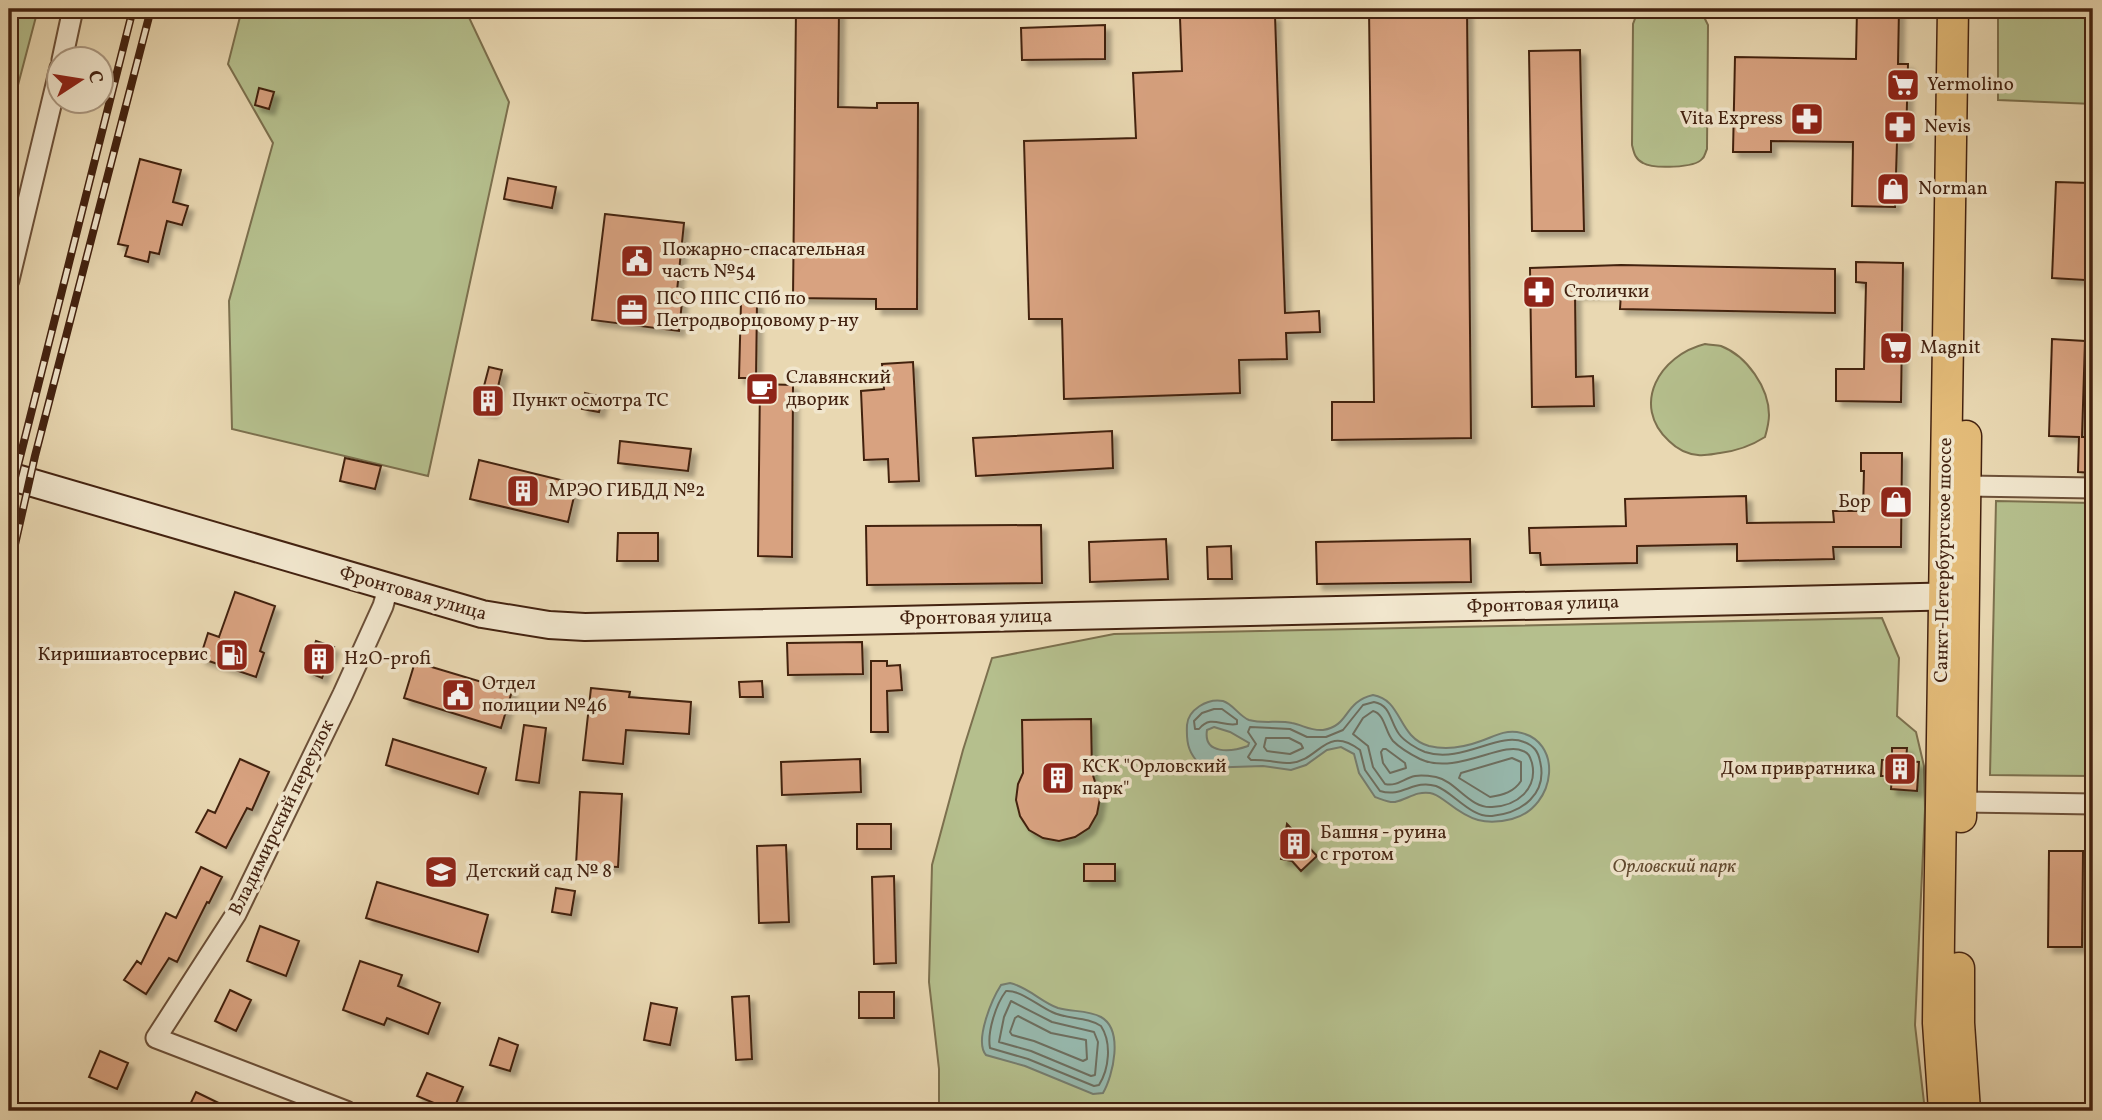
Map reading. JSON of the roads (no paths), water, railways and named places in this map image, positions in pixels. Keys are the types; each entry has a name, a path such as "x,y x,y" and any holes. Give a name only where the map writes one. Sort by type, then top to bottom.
{"main road":[{"name":"Санкт-Петербургское шоссе","path":"1944,1111 1938,1023 1953,595 1954,9"},
{"name":"Санкт-Петербургское шоссе","path":"1965,1111 1959,987 1962,802 1953,595 1966,486 1971,9"},
{"name":"Фронтовая улица","path":"9,476 481,614 549,625 585,627 1953,595"}],"street":[{"path":"65,46 73,9"},
{"path":"9,280 48,116"},
{"path":"1966,486 2093,488"},
{"name":"Владимирский переулок","path":"346,1111 156,1038 236,914 343,694 383,606 388,588"},
{"path":"1962,802 2093,804"}],"water":[{"path":"1373,695 1383,698 1411,735 1429,746 1462,746 1508,732 1532,737 1542,747 1548,759 1546,788 1527,812 1512,819 1494,822 1463,814 1433,794 1420,793 1393,802 1375,797 1359,773 1354,754 1341,747 1327,750 1306,765 1291,770 1263,766 1203,768 1194,758 1188,744 1187,725 1191,714 1199,706 1211,701 1227,703 1249,720 1287,722 1323,730 1338,724 1363,698","holes":["1214,727 1230,732 1249,743 1248,746 1220,750 1209,744 1207,730"]},
{"path":"1010,983 1058,1008 1096,1015 1108,1023 1114,1042 1114,1054 1110,1076 1103,1093 1093,1094 1025,1066 986,1055 982,1040 986,1020 1001,985"}],"railway":[{"path":"9,501 133,9"},
{"path":"9,571 35,456 151,9"}],"place":[{"name":"Yermolino","path":"1903,85"},
{"name":"Vita Express","path":"1807,119"},
{"name":"Nevis","path":"1900,127"},
{"name":"Norman","path":"1893,189"},
{"name":"Пожарно-спасательная часть №54","path":"637,261"},
{"name":"Столички","path":"1539,292"},
{"name":"ПСО ППС СПб по Петродворцовому р-ну","path":"632,310"},
{"name":"Magnit","path":"1896,348"},
{"name":"Славянский дворик","path":"762,389"},
{"name":"Пункт осмотра ТС","path":"488,401"},
{"name":"МРЭО ГИБДД №2","path":"523,491"},
{"name":"Бор","path":"1896,502"},
{"name":"Киришиавтосервис","path":"232,655"},
{"name":"H2O-profi","path":"319,659"},
{"name":"Отдел полиции №46","path":"458,695"},
{"name":"Дом привратника","path":"1900,769"},
{"name":"КСК \"Орловский парк\"","path":"1058,778"},
{"name":"Башня - руина с гротом","path":"1295,844"},
{"name":"Детский сад № 8","path":"441,872"}],"park label":[{"name":"Орловский парк","path":"1674,867"}]}
